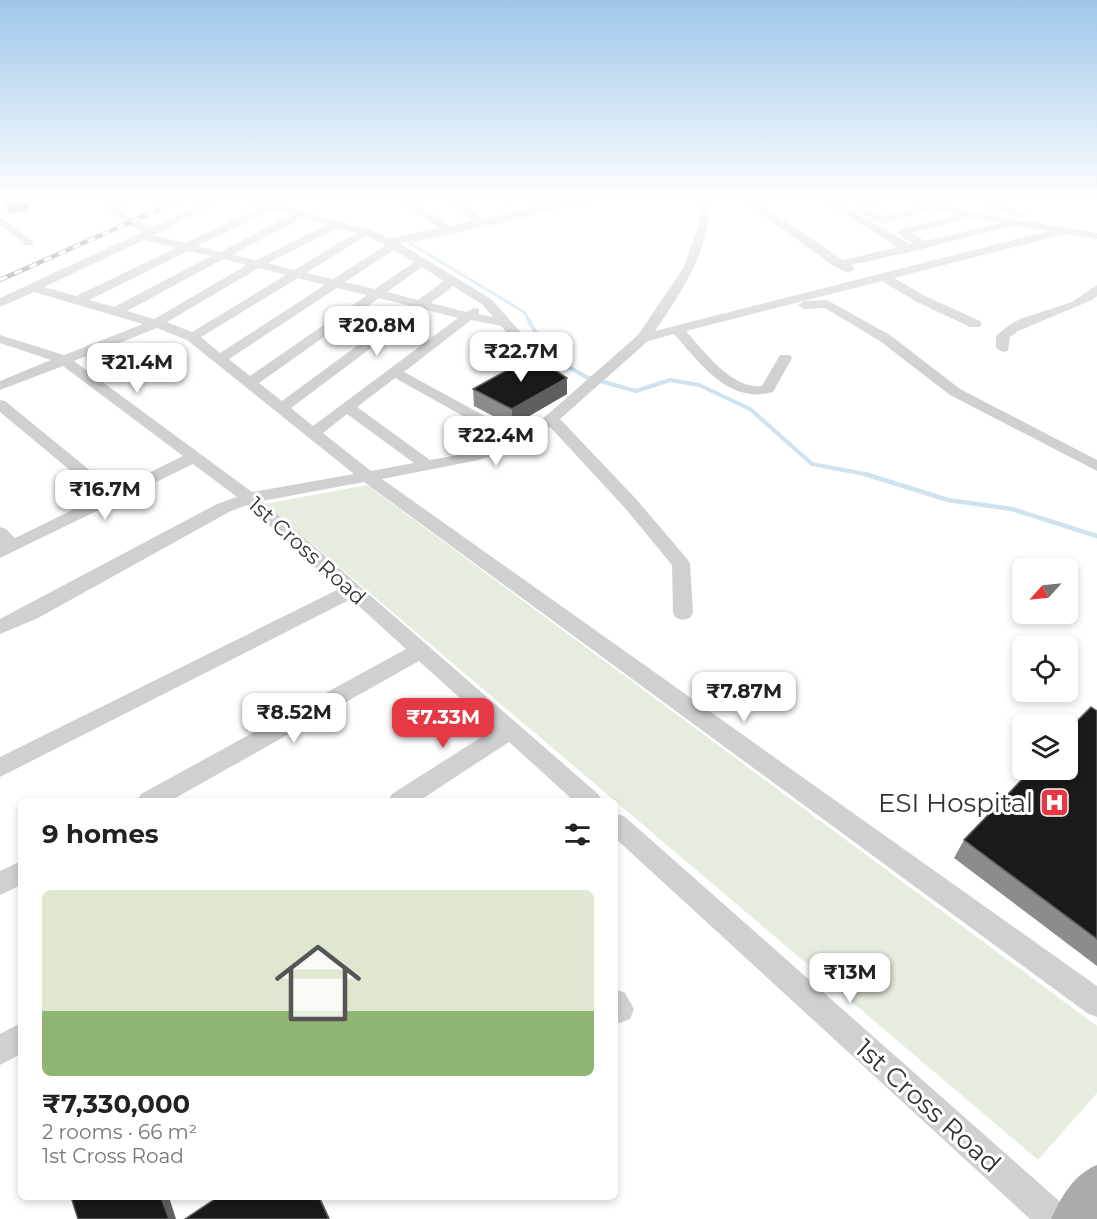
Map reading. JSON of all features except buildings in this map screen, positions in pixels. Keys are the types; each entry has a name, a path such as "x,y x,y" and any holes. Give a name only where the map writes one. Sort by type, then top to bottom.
{"main road":[{"path":"1072,1219 1097,1186"}],"street":[{"path":"0,303 100,257"},
{"path":"78,300 166,257"},
{"path":"116,310 217,257"},
{"path":"229,257 468,316 505,323"},
{"path":"0,386 154,324 272,257"},
{"path":"192,337 323,257"},
{"path":"220,359 373,257"},
{"path":"414,257 488,302 540,364 575,387"},
{"path":"0,627 223,508 249,498 473,457 519,441 551,418 575,387 607,370 643,338 677,290 693,257"},
{"path":"829,257 869,280"},
{"path":"839,264 872,257"},
{"path":"643,338 965,257"},
{"path":"250,383 422,262"},
{"path":"884,277 933,305 975,324"},
{"path":"282,408 452,281"},
{"path":"35,288 116,310 154,324 176,329 192,337 367,476 1097,1003"},
{"path":"1003,348 1002,336 1019,324 1083,301 1097,289"},
{"path":"1083,301 1097,309"},
{"path":"313,433 488,302"},
{"path":"799,304 811,306 827,304 885,338 954,392 1097,466"},
{"path":"677,329 717,374 750,391 761,391 768,388 785,358"},
{"name":"1st Cross Road","path":"0,339 64,360 249,498 587,798"},
{"path":"394,372 519,441"},
{"path":"0,404 112,498"},
{"path":"348,408 427,465"},
{"path":"551,418 632,504 681,564 683,613"},
{"path":"0,533 6,549 194,457"},
{"path":"0,768 351,591"},
{"path":"154,798 420,651"},
{"path":"405,798 509,730"},
{"name":"1st Cross Road","path":"618,826 1054,1219"},
{"path":"0,884 18,874"},
{"path":"0,1050 18,1040"}],"shaded area":[{"path":"367,485 1097,1026 1097,1093 1038,1160 618,804 618,798 611,798 265,504"}],"waterway":[{"path":"433,257 524,312 530,322"},
{"path":"529,321 549,355 586,377 636,391 670,380 699,385 750,409 812,464 865,474"},
{"path":"865,474 870,475"},
{"path":"865,474 948,500 1012,509 1097,536"}],"railway":[{"path":"0,280 52,257"}],"place":[{"name":"ESI Hospital","path":"1054,803"}]}
